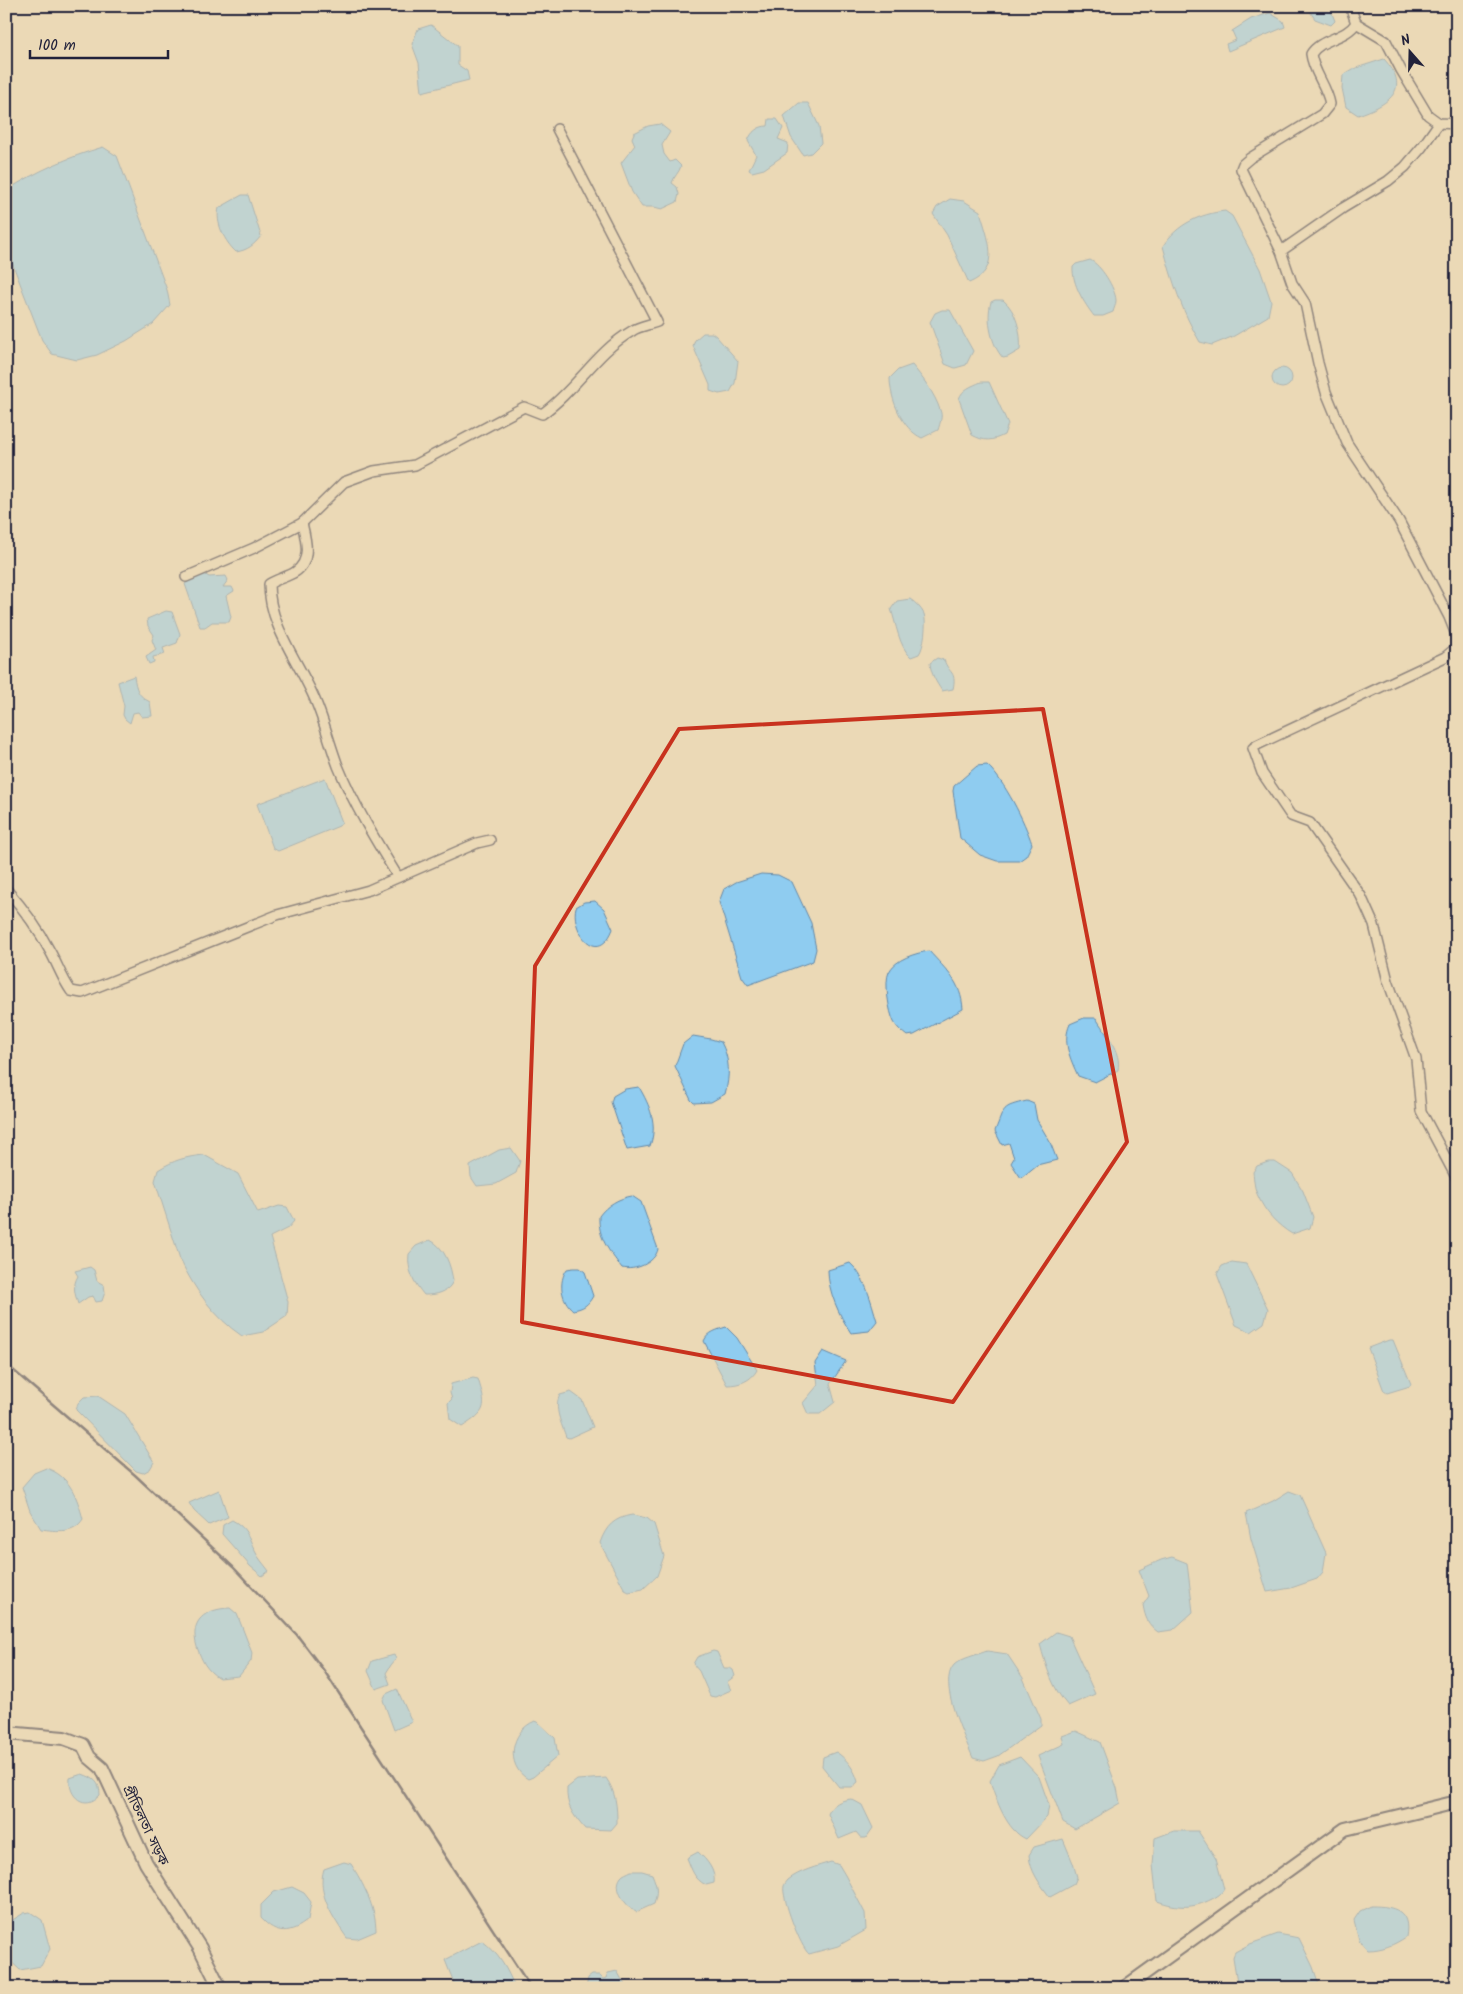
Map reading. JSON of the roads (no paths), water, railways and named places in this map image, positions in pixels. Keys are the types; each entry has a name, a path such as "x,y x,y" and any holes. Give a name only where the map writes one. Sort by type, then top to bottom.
{"street":[{"path":"1350,6 1356,23 1386,41 1428,115 1438,123 1457,124"},
{"path":"1356,23 1352,30 1315,48 1311,54 1312,62 1330,104 1322,114 1243,164 1241,169 1281,251 1292,283 1306,303 1326,392 1347,443 1399,521 1457,637"},
{"path":"1281,251 1282,248 1388,181 1422,147 1438,123"},
{"path":"186,577 254,548 302,523 344,482 374,471 415,465 524,407 542,414 558,403 610,346 633,329 657,322 557,129"},
{"path":"302,523 306,555 303,564 294,573 269,584 269,598 283,638 313,694 338,767 371,834 398,877"},
{"path":"1457,647 1445,657 1253,748 1262,773 1291,816 1310,823 1361,896 1374,924 1388,982 1416,1059 1421,1111 1457,1179"},
{"path":"6,889 26,911 71,991 82,993 276,915 369,890 477,843 490,840"},
{"name":"প্রীতিলতা সড়ক","path":"6,1733 64,1738 82,1745 89,1757 102,1768 146,1863 200,1948 220,1988"},
{"path":"1124,1988 1345,1829 1457,1802"}],"water":[{"path":"1306,6 1329,6 1335,21 1331,25 1315,19"},
{"path":"1270,13 1283,21 1285,27 1228,51 1226,44 1236,40 1232,31 1251,19"},
{"path":"431,25 458,46 458,65 467,71 469,80 422,92 419,63 412,44 418,29"},
{"path":"1384,59 1396,79 1396,88 1393,95 1387,101 1358,115 1346,107 1342,88 1343,75 1353,69"},
{"path":"799,103 808,103 819,126 821,143 811,153 803,155 791,137 784,116"},
{"path":"769,119 777,119 783,128 778,139 788,143 787,153 764,169 752,172 749,170 756,155 748,141 755,130 768,126"},
{"path":"660,124 670,132 662,145 664,154 670,162 675,160 681,166 672,183 677,187 679,194 677,202 662,209 642,207 632,192 621,163 635,145 632,138 634,133 648,126"},
{"path":"103,147 117,156 167,290 170,305 153,324 126,341 97,355 77,360 52,354 42,340 6,247 6,191 53,165"},
{"path":"242,195 248,195 261,236 250,247 236,252 222,232 218,214 219,208"},
{"path":"950,199 964,201 980,211 989,242 990,252 986,270 980,277 969,283 947,235 933,214 937,207"},
{"path":"1225,211 1232,216 1260,269 1271,301 1268,316 1234,336 1212,345 1200,342 1188,319 1174,283 1163,246 1175,232 1190,221 1216,212"},
{"path":"1090,260 1103,272 1115,295 1116,302 1113,312 1103,316 1094,316 1074,280 1073,267 1076,264"},
{"path":"1003,300 1008,304 1015,316 1020,336 1020,350 1003,358 995,346 989,323 991,302"},
{"path":"942,310 950,310 973,351 966,365 955,368 945,364 930,322 935,313"},
{"path":"703,333 712,333 716,336 738,361 735,383 730,392 719,394 710,391 710,385 693,346 695,340"},
{"path":"912,365 932,392 941,415 938,430 922,438 915,434 903,421 892,395 890,378 898,370"},
{"path":"1282,368 1289,371 1292,378 1289,385 1282,388 1275,385 1272,378 1275,371"},
{"path":"981,382 989,382 1008,424 1004,435 996,439 985,440 972,435 959,399 965,390"},
{"path":"201,572 209,577 226,576 228,580 223,587 232,587 234,591 226,596 231,617 229,622 212,622 205,627 200,627 185,584"},
{"path":"910,599 923,612 925,618 924,641 921,651 919,654 911,657 901,641 891,609 897,601"},
{"path":"166,611 172,612 180,634 177,643 163,648 165,654 153,657 154,662 149,664 146,657 156,650 152,640 154,635 148,626 147,619"},
{"path":"937,658 944,660 953,676 953,689 942,691 936,681 931,671 930,663"},
{"path":"134,676 138,692 150,702 152,716 142,717 138,712 133,713 130,723 123,715 124,706 118,682"},
{"path":"987,765 994,772 1013,802 1032,844 1026,856 1019,861 997,861 980,855 960,838 953,791 954,786 977,766"},
{"path":"325,778 342,822 339,826 278,851 273,848 257,804"},
{"path":"761,874 778,875 792,882 811,923 816,949 813,961 748,985 742,977 719,902 724,889 736,882"},
{"path":"595,901 604,909 613,929 607,940 600,945 593,945 581,935 575,916 576,907 584,902"},
{"path":"929,951 952,977 959,991 963,1009 914,1035 907,1036 897,1026 892,1017 887,983 889,972 901,960"},
{"path":"1084,1018 1096,1018 1118,1056 1118,1070 1095,1082 1078,1076 1068,1050 1067,1037 1070,1024"},
{"path":"693,1036 721,1042 728,1061 728,1081 725,1094 711,1102 694,1103 691,1100 675,1066 683,1044"},
{"path":"639,1087 652,1115 652,1138 650,1146 627,1150 611,1102 613,1096 625,1089"},
{"path":"1027,1101 1034,1104 1037,1120 1050,1142 1057,1160 1037,1165 1021,1178 1011,1163 1014,1158 1009,1143 1002,1145 995,1131 1005,1109"},
{"path":"511,1148 520,1161 516,1173 496,1184 477,1186 471,1177 470,1166 499,1150"},
{"path":"204,1155 238,1174 258,1213 279,1206 287,1207 294,1221 288,1228 270,1237 288,1302 287,1316 263,1332 242,1336 222,1320 198,1292 180,1259 155,1181 158,1170 169,1164"},
{"path":"1268,1162 1275,1162 1292,1173 1303,1191 1313,1217 1310,1228 1292,1234 1281,1227 1264,1207 1256,1190 1253,1172 1257,1166"},
{"path":"632,1196 641,1202 658,1249 649,1262 627,1269 622,1268 605,1244 600,1231 599,1216 622,1198"},
{"path":"430,1240 440,1247 443,1252 451,1269 453,1281 445,1291 424,1295 412,1276 409,1254 416,1246"},
{"path":"1232,1262 1246,1264 1268,1309 1264,1323 1251,1332 1236,1325 1217,1274 1222,1266"},
{"path":"850,1263 864,1282 877,1321 869,1331 851,1333 838,1311 832,1295 828,1270"},
{"path":"90,1267 94,1270 97,1281 104,1285 105,1292 102,1301 96,1302 93,1296 78,1304 75,1287 78,1276 75,1271"},
{"path":"580,1268 585,1272 593,1296 585,1306 573,1310 563,1296 562,1279 567,1269"},
{"path":"726,1327 737,1338 757,1370 748,1380 731,1385 727,1385 704,1341 710,1333"},
{"path":"1393,1340 1411,1384 1410,1386 1387,1393 1384,1391 1368,1348"},
{"path":"823,1351 846,1361 830,1384 835,1402 820,1414 808,1414 803,1403 818,1385 815,1363"},
{"path":"473,1378 478,1379 483,1396 483,1408 476,1417 462,1427 450,1419 448,1403 452,1399 450,1393 451,1384"},
{"path":"571,1392 582,1400 593,1427 569,1438 566,1437 562,1427 557,1405 560,1395"},
{"path":"98,1396 125,1414 154,1462 150,1469 143,1473 136,1471 76,1410 78,1403 84,1397"},
{"path":"46,1468 61,1476 75,1495 83,1519 75,1527 64,1530 41,1529 30,1511 22,1487 34,1473"},
{"path":"219,1490 228,1517 209,1525 194,1511 189,1503"},
{"path":"1289,1491 1300,1495 1326,1553 1323,1572 1317,1579 1291,1588 1267,1592 1251,1539 1246,1513 1273,1501"},
{"path":"632,1515 647,1518 654,1524 664,1556 657,1576 643,1589 629,1592 625,1590 600,1543 608,1527 620,1518"},
{"path":"232,1520 244,1529 258,1556 269,1571 262,1576 250,1566 222,1534 223,1525"},
{"path":"1172,1557 1187,1563 1193,1612 1173,1630 1158,1632 1149,1624 1145,1613 1143,1605 1149,1596 1139,1570"},
{"path":"230,1608 237,1614 252,1653 251,1661 239,1676 219,1678 211,1672 203,1661 197,1647 195,1630 197,1623 206,1614"},
{"path":"1056,1632 1069,1636 1095,1694 1068,1706 1058,1692 1051,1677 1040,1644"},
{"path":"713,1651 717,1652 724,1668 733,1670 735,1676 727,1682 731,1690 715,1697 710,1696 699,1671 693,1664 697,1657"},
{"path":"987,1651 1007,1654 1023,1678 1041,1719 1041,1725 998,1756 984,1761 973,1758 954,1711 949,1684 950,1673 954,1665"},
{"path":"394,1655 396,1659 386,1673 390,1684 376,1689 368,1671 372,1661"},
{"path":"397,1689 412,1722 394,1730 383,1700 386,1694"},
{"path":"535,1721 555,1738 558,1756 528,1779 516,1766 514,1749 520,1732"},
{"path":"1076,1731 1100,1742 1117,1788 1120,1803 1075,1829 1063,1822 1038,1756 1064,1744 1062,1736"},
{"path":"836,1752 847,1761 855,1773 858,1782 852,1787 839,1787 822,1766 823,1757"},
{"path":"1020,1757 1039,1777 1049,1805 1047,1817 1026,1839 1013,1829 1003,1814 990,1781 999,1765"},
{"path":"82,1774 93,1779 99,1787 100,1795 89,1802 79,1800 70,1785 70,1778"},
{"path":"606,1778 615,1800 617,1823 611,1830 585,1829 571,1810 567,1788 577,1780"},
{"path":"851,1799 862,1805 873,1828 866,1838 861,1838 856,1832 839,1839 828,1814 837,1803"},
{"path":"1174,1831 1198,1831 1216,1859 1224,1889 1218,1896 1192,1906 1172,1905 1157,1901 1153,1865 1155,1838"},
{"path":"1063,1839 1077,1877 1074,1884 1050,1897 1033,1872 1029,1855 1034,1847"},
{"path":"698,1852 710,1866 714,1874 714,1883 706,1885 696,1877 692,1870 687,1858"},
{"path":"344,1862 351,1864 360,1879 374,1914 376,1931 357,1939 347,1938 342,1931 332,1914 322,1887 324,1869"},
{"path":"831,1862 839,1865 865,1913 866,1930 838,1946 809,1954 792,1922 784,1886 788,1880 798,1874"},
{"path":"631,1871 642,1871 652,1874 656,1889 654,1904 636,1912 625,1902 618,1887 621,1877"},
{"path":"292,1887 304,1893 311,1902 308,1920 290,1930 278,1930 261,1918 261,1905 274,1892"},
{"path":"1371,1906 1387,1907 1399,1911 1406,1921 1406,1937 1388,1946 1368,1950 1359,1940 1354,1920 1360,1911"},
{"path":"30,1912 42,1920 50,1949 41,1966 20,1970 6,1957 6,1924 24,1913"},
{"path":"1278,1934 1299,1938 1313,1967 1320,1988 1238,1988 1233,1957 1235,1952 1250,1944"},
{"path":"482,1941 493,1950 502,1962 515,1988 456,1988 445,1960"},
{"path":"617,1971 625,1985 622,1988 586,1988 588,1978 592,1975 599,1975 603,1979 606,1978 608,1973"}],"railway":[{"path":"6,1364 135,1475 233,1567 297,1635 325,1672 531,1988"}]}
